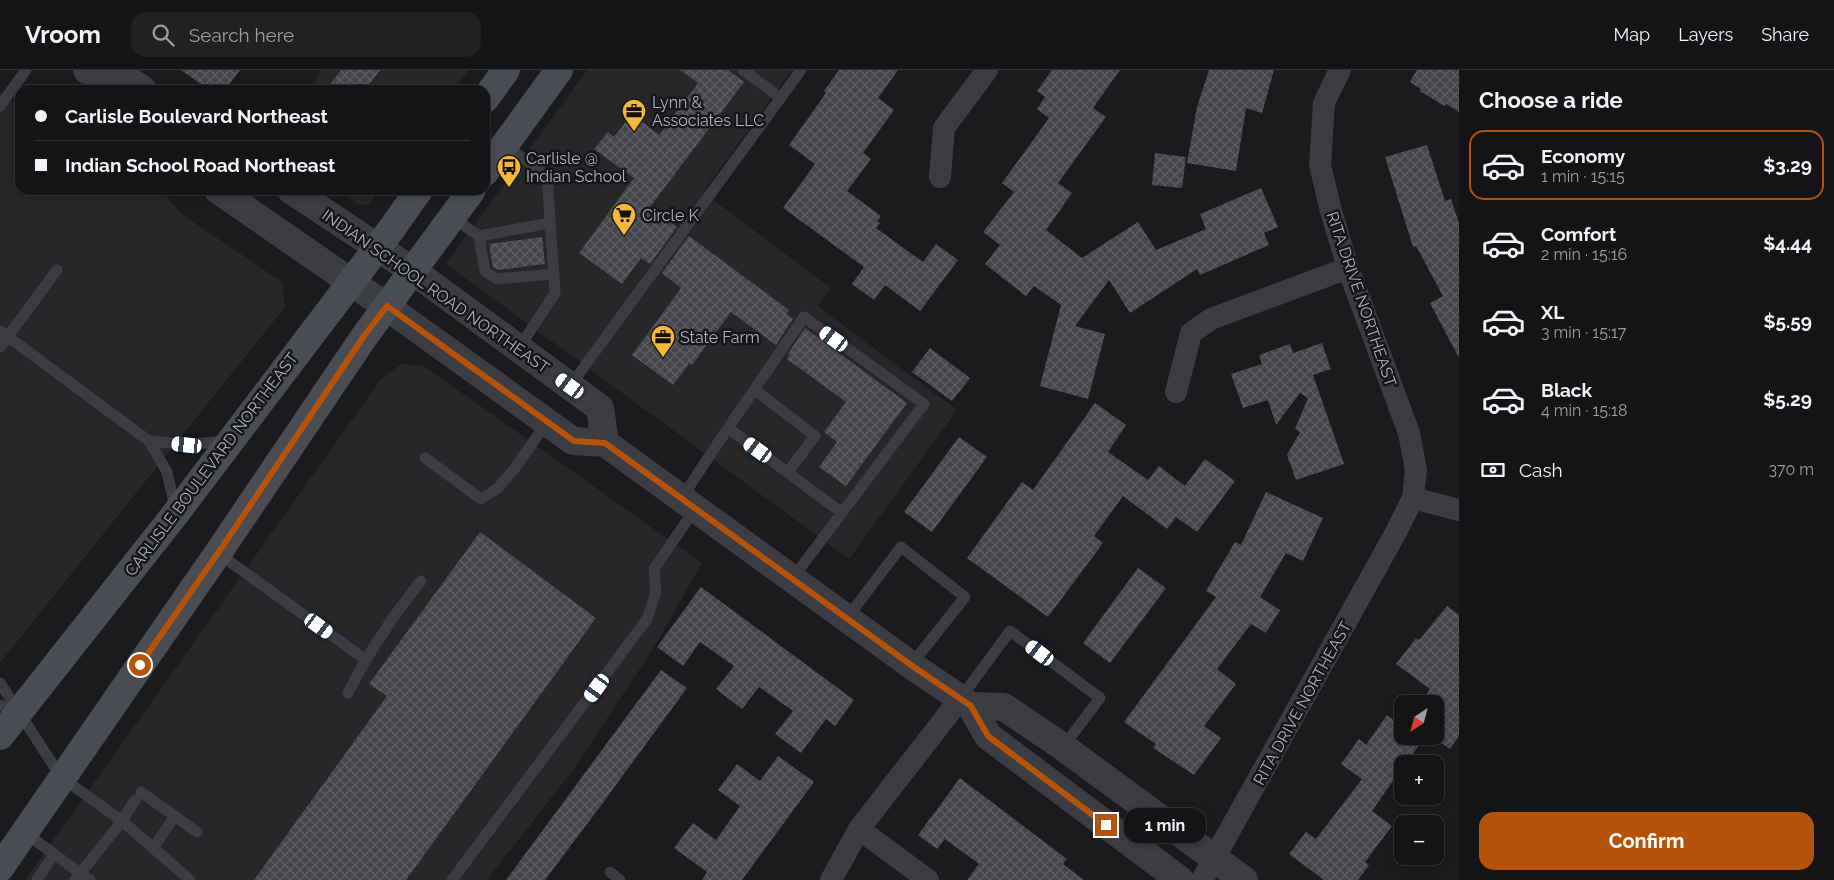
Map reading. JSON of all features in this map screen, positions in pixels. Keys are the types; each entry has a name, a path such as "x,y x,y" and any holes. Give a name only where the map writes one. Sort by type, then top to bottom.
{"main road":[{"path":"490,92 506,70"},
{"path":"490,165 559,70"},
{"name":"CARLISLE BOULEVARD NORTHEAST","path":"0,736 10,709 176,512 415,195"},
{"path":"0,868 61,777 218,553 364,336 468,195"}],"street":[{"path":"80,70 88,85"},
{"path":"87,70 126,81"},
{"path":"940,177 944,128 987,70"},
{"name":"RITA DRIVE NORTHEAST","path":"1208,869 1396,534 1413,498 1416,470 1409,433 1348,268 1320,165 1324,103 1340,70"},
{"path":"225,195 387,306 574,441 605,443 911,665 965,702 988,736 1180,880"},
{"name":"INDIAN SCHOOL ROAD NORTHEAST","path":"299,195 413,270 600,408 605,443"},
{"path":"1176,392 1191,333 1210,319 1348,268"},
{"path":"1413,498 1459,510"},
{"path":"965,702 1004,707 1063,748 1208,869 1244,880"},
{"path":"831,880 859,829 965,702"},
{"path":"859,829 928,880"}],"lane":[{"path":"15,85 26,70"},
{"path":"743,70 781,98"},
{"path":"570,386 801,70"},
{"path":"0,106 15,85"},
{"path":"505,145 547,176 554,274 555,293 518,348"},
{"path":"452,216 479,236 516,235 550,223"},
{"path":"479,236 485,271 497,279 520,272 554,274"},
{"path":"0,347 4,334 57,270"},
{"path":"452,880 647,619 656,592 654,569 728,428 804,317 924,404 792,579"},
{"path":"4,334 149,441 167,472 176,512"},
{"path":"755,390 815,436 788,472"},
{"path":"425,458 481,499 498,488 515,468 547,422"},
{"path":"728,428 842,513"},
{"path":"149,441 187,445 208,444 232,439"},
{"path":"846,618 901,547 965,597 911,665"},
{"path":"218,553 366,660"},
{"path":"348,693 395,614 421,581"},
{"path":"965,702 1010,631 1100,698 1063,748"},
{"path":"0,683 10,709 61,777 122,820 190,880"},
{"path":"78,876 122,820 138,796 175,816 197,832"},
{"path":"153,848 175,816"},
{"path":"24,832 54,854 78,876 90,880"},
{"path":"37,880 54,854"},
{"path":"610,872 620,880"}],"shaded area":[{"path":"322,70 468,70 458,85 311,85"},
{"path":"587,70 792,70 703,192 831,288 818,306 957,410 849,559 446,264"},
{"path":"0,94 15,104 15,195 166,195 180,213 282,282 285,307 0,663"},
{"path":"346,195 376,195 369,204 358,204"},
{"path":"401,364 424,366 702,563 653,649 573,770 487,880 25,880 381,379"}],"building":[{"path":"181,70 240,70 229,85 202,85"},
{"path":"341,70 380,70 369,85 330,85"},
{"path":"680,70 728,70 744,82 650,207 677,227 650,264 641,258 622,284 579,253 634,178 594,149 608,132 614,137 632,114 659,135 698,83"},
{"path":"839,70 898,70 878,98 894,110 863,153 871,159 847,191 881,216 877,221 880,223 876,228 923,262 936,244 958,260 920,311 885,285 874,300 852,284 864,267 783,208 815,164 789,145 826,93 824,91"},
{"path":"1052,70 1120,70 1093,108 1106,117 1058,183 1072,193 1046,230 1082,258 1138,222 1156,250 1206,229 1200,214 1261,188 1278,227 1264,233 1269,245 1200,275 1197,269 1130,313 1109,280 1075,326 1105,334 1088,399 1040,386 1061,305 1034,286 1026,296 985,264 1000,245 983,232 1014,192 1002,183 1049,118 1037,109 1045,97 1037,91"},
{"path":"1209,70 1274,70 1262,113 1246,108 1236,171 1187,163 1197,107"},
{"path":"1417,70 1459,70 1459,112 1446,104 1444,106 1420,91 1421,89 1410,82"},
{"path":"1427,145 1445,201 1451,199 1459,223 1459,358 1430,303 1443,296 1416,246 1413,247 1385,157"},
{"path":"1155,153 1186,157 1182,188 1152,185"},
{"path":"689,236 789,310 786,314 793,319 776,345 731,312 692,365 689,364 673,385 632,355 681,288 662,273"},
{"path":"542,237 545,264 497,270 493,267 489,244"},
{"path":"805,328 907,403 846,486 819,467 837,442 824,432 846,402 787,359 790,355 788,354"},
{"path":"1322,343 1331,369 1313,375 1344,464 1296,480 1287,455 1300,432 1295,429 1308,398 1300,393 1276,425 1268,400 1243,408 1231,374 1262,364 1259,355 1290,344 1293,353"},
{"path":"930,348 970,378 952,401 912,372"},
{"path":"1095,403 1126,425 1108,452 1148,480 1159,466 1185,486 1205,459 1235,481 1197,532 1176,517 1167,529 1123,496 1094,536 1103,543 1048,617 967,558 1022,482 1033,490"},
{"path":"959,437 987,457 932,532 904,512"},
{"path":"1266,492 1323,518 1303,561 1286,553 1260,597 1280,610 1266,633 1251,624 1217,669 1236,684 1204,726 1221,738 1194,775 1153,748 1156,744 1124,722 1216,597 1206,591 1235,542 1241,545"},
{"path":"480,532 596,618 406,880 254,880 387,696 369,684"},
{"path":"1138,568 1166,588 1110,663 1083,643"},
{"path":"701,587 854,700 835,726 826,719 801,753 775,734 793,711 759,687 742,709 716,689 734,666 700,642 683,666 657,647"},
{"path":"1447,606 1459,615 1459,736 1450,749 1444,745 1444,695 1426,695 1430,689 1396,664 1416,638 1419,640"},
{"path":"661,670 687,688 599,808 545,880 506,880"},
{"path":"1387,715 1394,720 1394,745 1419,745 1412,755 1394,755 1394,779 1372,811 1392,826 1365,862 1369,865 1358,880 1324,880 1289,854 1306,832 1316,839 1362,779 1341,764 1359,739 1366,745"},
{"path":"778,756 814,782 742,880 702,880 707,872 674,848 693,823 716,840 740,806 718,790 737,764 760,781"},
{"path":"960,778 1067,859 1063,864 1084,880 967,880 979,864 945,839 937,849 918,835"}],"place":[{"name":"Lynn & Associates LLC","path":"634,132"},
{"name":"Carlisle @ Indian School","path":"509,188"},
{"name":"Circle K","path":"624,236"},
{"name":"State Farm","path":"663,358"}],"route":[{"path":"140,665 364,336 387,306 574,441 605,443 695,510 971,706 988,736 1106,825"}]}
